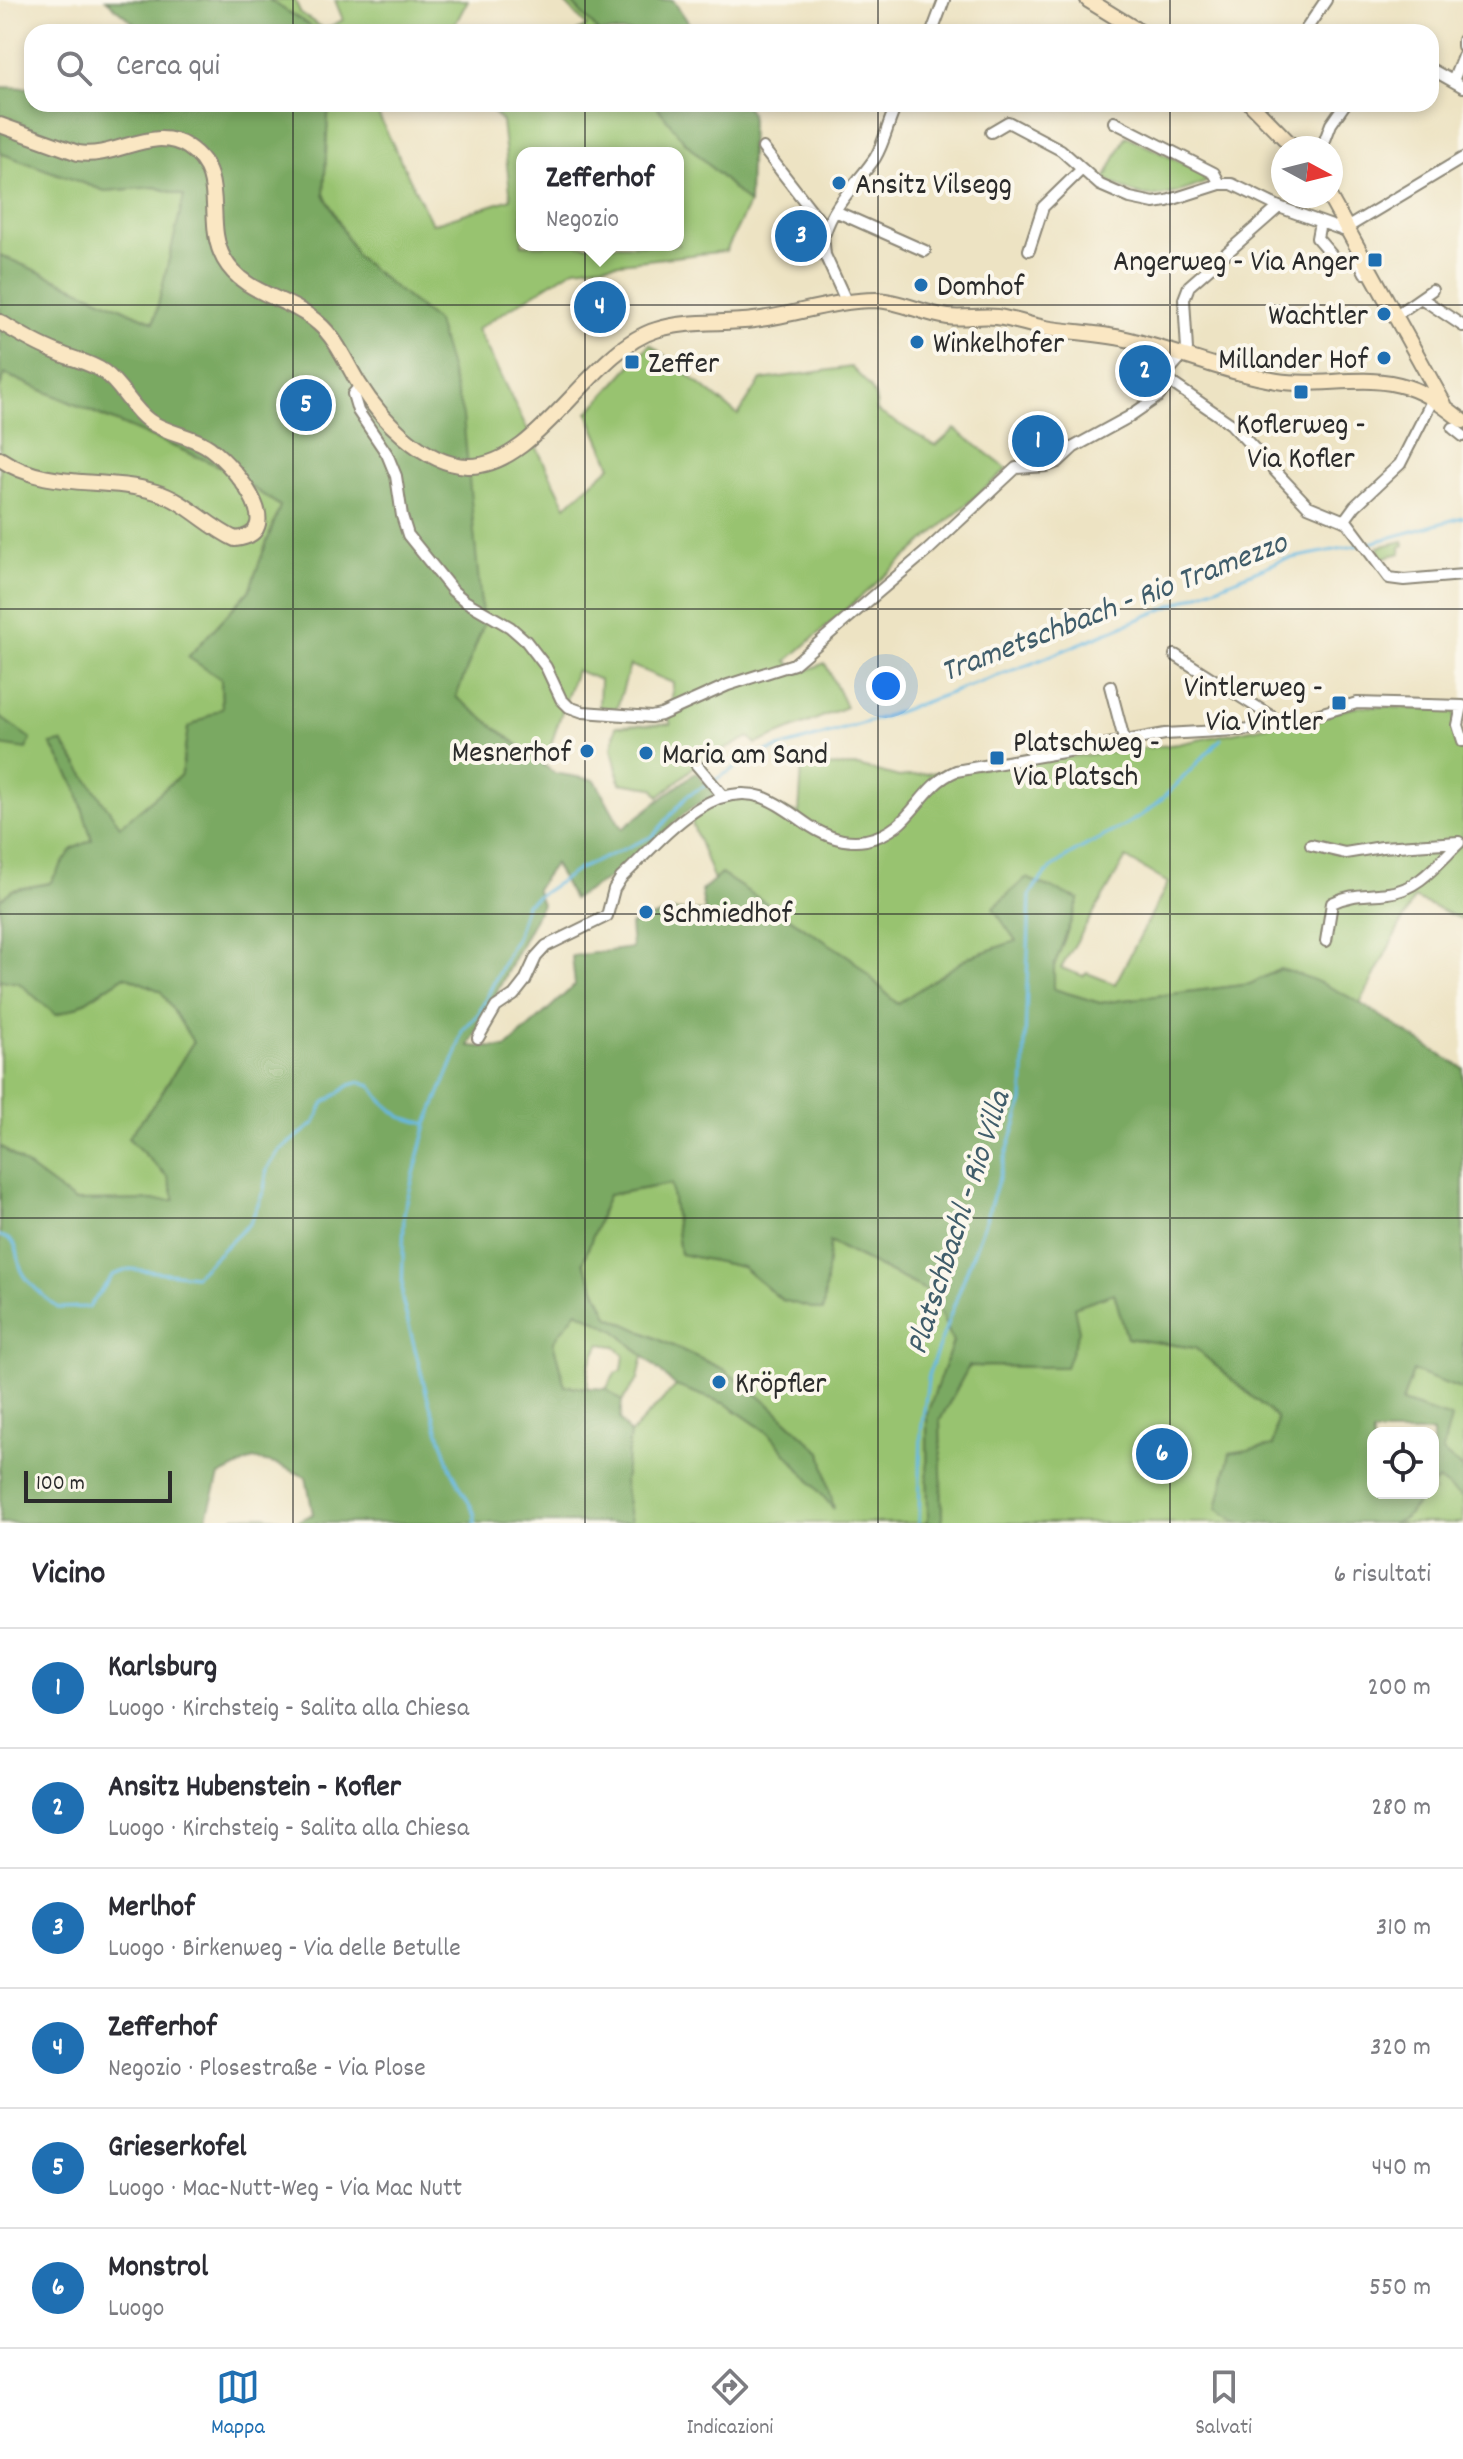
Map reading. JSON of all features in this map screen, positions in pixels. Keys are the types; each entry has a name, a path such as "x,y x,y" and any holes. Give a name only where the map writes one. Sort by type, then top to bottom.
{"street":[{"path":"935,24 944,0"},
{"path":"1088,0 1127,24"},
{"path":"1312,24 1326,0"},
{"path":"1453,81 1463,56"},
{"path":"1439,73 1463,87"},
{"path":"847,303 825,255 822,245 824,235 835,211 877,156 894,112"},
{"path":"1259,112 1282,136"},
{"path":"1326,136 1339,112"},
{"path":"991,132 1008,122 1061,150 1100,185 1130,198 1154,203 1220,184 1232,184 1271,203"},
{"path":"1114,122 1214,173 1220,184"},
{"path":"0,125 91,155 105,154 156,138 174,140 187,146 208,168 214,184 217,245 228,266 248,285 321,325 360,386 393,425 429,454 452,464 490,463 514,451 627,345 646,333 672,326 756,320 847,303 882,301 945,317 996,317 1045,328 1131,340 1276,381 1324,384 1378,381 1408,387 1440,404"},
{"path":"763,148 797,194 818,216 824,235"},
{"path":"1282,208 1343,230 1463,158"},
{"path":"1029,250 1043,207 1082,169"},
{"path":"360,386 353,394 358,411 387,454 396,476 408,535 453,591 510,627 526,641 546,667 561,699 569,707 583,712 628,717 661,715 728,685 794,664 928,550 1016,468 1047,466 1058,462 1074,447 1127,418 1159,396 1167,376 1188,345 1184,299 1189,286 1278,208"},
{"path":"1336,208 1426,371 1440,404 1458,424 1463,436"},
{"path":"835,211 925,251"},
{"path":"1320,222 1317,238 1336,260 1360,263 1366,274"},
{"path":"1396,315 1432,290"},
{"path":"1421,298 1463,326"},
{"path":"0,322 24,338 88,363 105,373 149,421 205,445 219,455 247,488 259,514 258,524 245,538 235,539 182,503 160,493 121,485 45,479 21,472 0,459"},
{"path":"1154,356 1167,376 1231,424 1308,506 1344,521 1394,580 1463,575"},
{"path":"1408,387 1426,371"},
{"path":"1344,521 1355,506 1400,464 1440,404"},
{"path":"1175,655 1285,725"},
{"path":"1110,686 1125,743"},
{"path":"478,1038 496,1007 514,995 525,981 540,952 546,946 607,916 614,889 621,878 690,813 721,793 760,796 816,831 839,840 863,841 895,829 938,781 956,771 997,762 1177,733 1271,728 1357,703 1463,706 1458,725 1463,741"},
{"path":"700,767 721,793"},
{"path":"1311,845 1345,853 1461,840"},
{"path":"1326,941 1332,903 1366,893 1387,893 1415,885 1461,840"}],"green space":[{"path":"106,0 269,0 307,24 134,24"},
{"path":"269,0 295,0 301,14 317,24 307,24"},
{"path":"335,0 468,0 455,24 335,24 343,20"},
{"path":"562,0 569,0 592,24 585,24"},
{"path":"569,0 673,0 690,24 592,24"},
{"path":"0,87 24,88 24,112 329,112 324,194 357,257 437,322 463,416 483,626 456,697 554,773 595,780 622,829 696,772 715,795 691,808 616,874 573,899 554,864 536,889 542,904 469,1046 506,1048 575,985 572,956 632,948 630,925 671,911 705,911 701,891 721,874 851,958 897,1004 969,957 1016,941 993,908 1026,878 1079,899 1054,967 1054,989 1100,1003 1250,984 1280,969 1305,976 1352,999 1463,1068 1463,1390 1413,1371 1402,1402 1451,1418 1442,1452 1463,1469 1463,1498 1439,1481 1439,1427 1367,1427 1367,1499 1421,1499 1406,1517 1394,1523 1239,1523 1217,1509 1230,1453 1273,1446 1277,1418 1195,1348 1127,1338 1114,1293 1074,1307 1079,1331 1066,1367 969,1366 940,1420 942,1518 940,1523 926,1523 927,1414 953,1342 932,1293 830,1242 823,1311 782,1300 742,1267 680,1254 671,1184 608,1195 583,1262 608,1316 723,1369 768,1403 821,1452 834,1509 770,1434 726,1404 676,1386 616,1331 577,1311 553,1342 565,1386 606,1389 622,1401 620,1420 630,1434 624,1482 631,1523 229,1523 234,1517 266,1516 295,1522 313,1514 306,1477 279,1465 253,1459 219,1476 206,1520 212,1523 0,1523 0,1146 74,1201 175,1200 168,1177 128,1138 158,1099 193,1042 161,991 125,976 77,1007 56,1015 19,983 0,980 0,900 12,890 50,883 72,849 92,840 76,787 51,744 62,742 120,826 181,775 188,728 222,708 221,679 188,657 249,591 280,506 219,466 5,374 0,388 0,255 154,322 184,196 155,187 105,191 0,153"},
{"path":"329,112 377,112 432,224 511,199 502,122 493,112 661,112 684,141 749,204 726,251 575,268 477,329 566,506 611,466 588,413 650,344 738,415 761,380 851,367 872,391 877,411 936,446 955,429 1007,469 787,661 800,673 825,663 846,707 756,744 749,737 697,764 659,797 653,788 620,783 612,748 616,726 671,724 665,708 672,702 673,683 630,665 617,708 599,707 600,680 576,670 544,765 456,697 483,626 437,322 357,257 324,194"},
{"path":"661,112 750,112 749,204 684,141"},
{"path":"1126,136 1207,175 1209,180 1162,196 1135,193 1116,185 1105,179"},
{"path":"0,153 105,191 155,187 185,196 154,322 0,255"},
{"path":"4,374 219,466 280,506 249,591 189,656 221,679 222,709 188,728 181,775 120,827 62,742 51,744 76,787 92,840 72,850 50,883 12,890 0,900 0,388"},
{"path":"1403,541 1401,553 1381,558 1378,547"},
{"path":"1363,706 1454,710 1463,751 1463,920 1414,898 1360,1004 1280,969 1251,984 1100,1003 1054,989 1054,967 1079,900 1017,941 969,957 897,1004 851,958 721,874 714,880 692,823 694,815 725,799 753,799 799,814 802,767 858,766 899,777 1178,744","holes":["1126,858 1168,883 1115,984 1087,973 1083,976 1061,968"]},
{"path":"0,717 31,739 26,749 0,745"},
{"path":"125,976 161,991 193,1042 158,1099 128,1138 168,1177 175,1200 74,1201 0,1146 0,980 19,982 56,1015 77,1007"},
{"path":"671,1184 680,1254 742,1267 782,1300 829,1242 932,1293 953,1342 927,1414 926,1523 631,1523 624,1482 630,1434 676,1386 726,1404 770,1434 833,1507 821,1452 768,1403 723,1369 608,1316 583,1262 608,1195"},
{"path":"1114,1292 1127,1338 1195,1348 1277,1418 1273,1446 1218,1509 1239,1523 940,1523 940,1420 969,1366 1066,1367 1074,1306"},
{"path":"577,1310 616,1331 643,1356 638,1379 622,1401 606,1389 615,1374 622,1370 624,1355 615,1346 600,1344 589,1365 587,1388 564,1386 553,1342"},
{"path":"1413,1371 1463,1390 1463,1469 1442,1452 1451,1418 1402,1403"},
{"path":"1439,1480 1463,1498 1463,1523 1394,1523 1406,1517 1421,1499 1439,1499"}],"waterway":[{"name":"Trametschbach - Rio Tramezzo","path":"1367,544 1463,517"},
{"name":"Trametschbach - Rio Tramezzo","path":"715,780 758,754 878,719 1033,663 1282,560 1360,545"},
{"name":"Platschbachl - Rio Villa","path":"919,1523 921,1432 929,1373 986,1219 1023,1101 1030,895 1041,879 1070,855 1155,805 1221,739"},
{"name":"Trametschbach - Rio Tramezzo","path":"475,1523 475,1514 451,1469 428,1399 402,1299 404,1212 427,1124 457,1052 462,1031 479,1013 517,935 526,904 579,869 653,836 688,795 708,784"},
{"path":"0,1236 15,1246 22,1271 29,1281 58,1308 89,1307 113,1275 130,1269 195,1276 250,1223 264,1190 267,1169 280,1150 315,1123 323,1104 350,1085 360,1082 371,1085 382,1101 401,1117 427,1124"}],"place":[{"name":"Ansitz Vilsegg","path":"839,183"},
{"name":"Merlhof","path":"801,236"},
{"name":"Angerweg - Via Anger","path":"1375,260"},
{"name":"Domhof","path":"921,285"},
{"name":"Zefferhof","path":"600,307"},
{"name":"Wachtler","path":"1384,314"},
{"name":"Winkelhofer","path":"917,342"},
{"name":"Millander Hof","path":"1384,358"},
{"name":"Zeffer","path":"632,362"},
{"name":"Ansitz Hubenstein - Kofler","path":"1145,371"},
{"name":"Koflerweg - Via Kofler","path":"1301,392"},
{"name":"Grieserkofel","path":"306,405"},
{"name":"Karlsburg","path":"1038,441"},
{"name":"Vintlerweg - Via Vintler","path":"1339,703"},
{"name":"Mesnerhof","path":"587,751"},
{"name":"Maria am Sand","path":"646,753"},
{"name":"Platschweg - Via Platsch","path":"997,758"},
{"name":"Schmiedhof","path":"646,912"},
{"name":"Kröpfler","path":"719,1382"},
{"name":"Monstrol","path":"1162,1454"}]}
